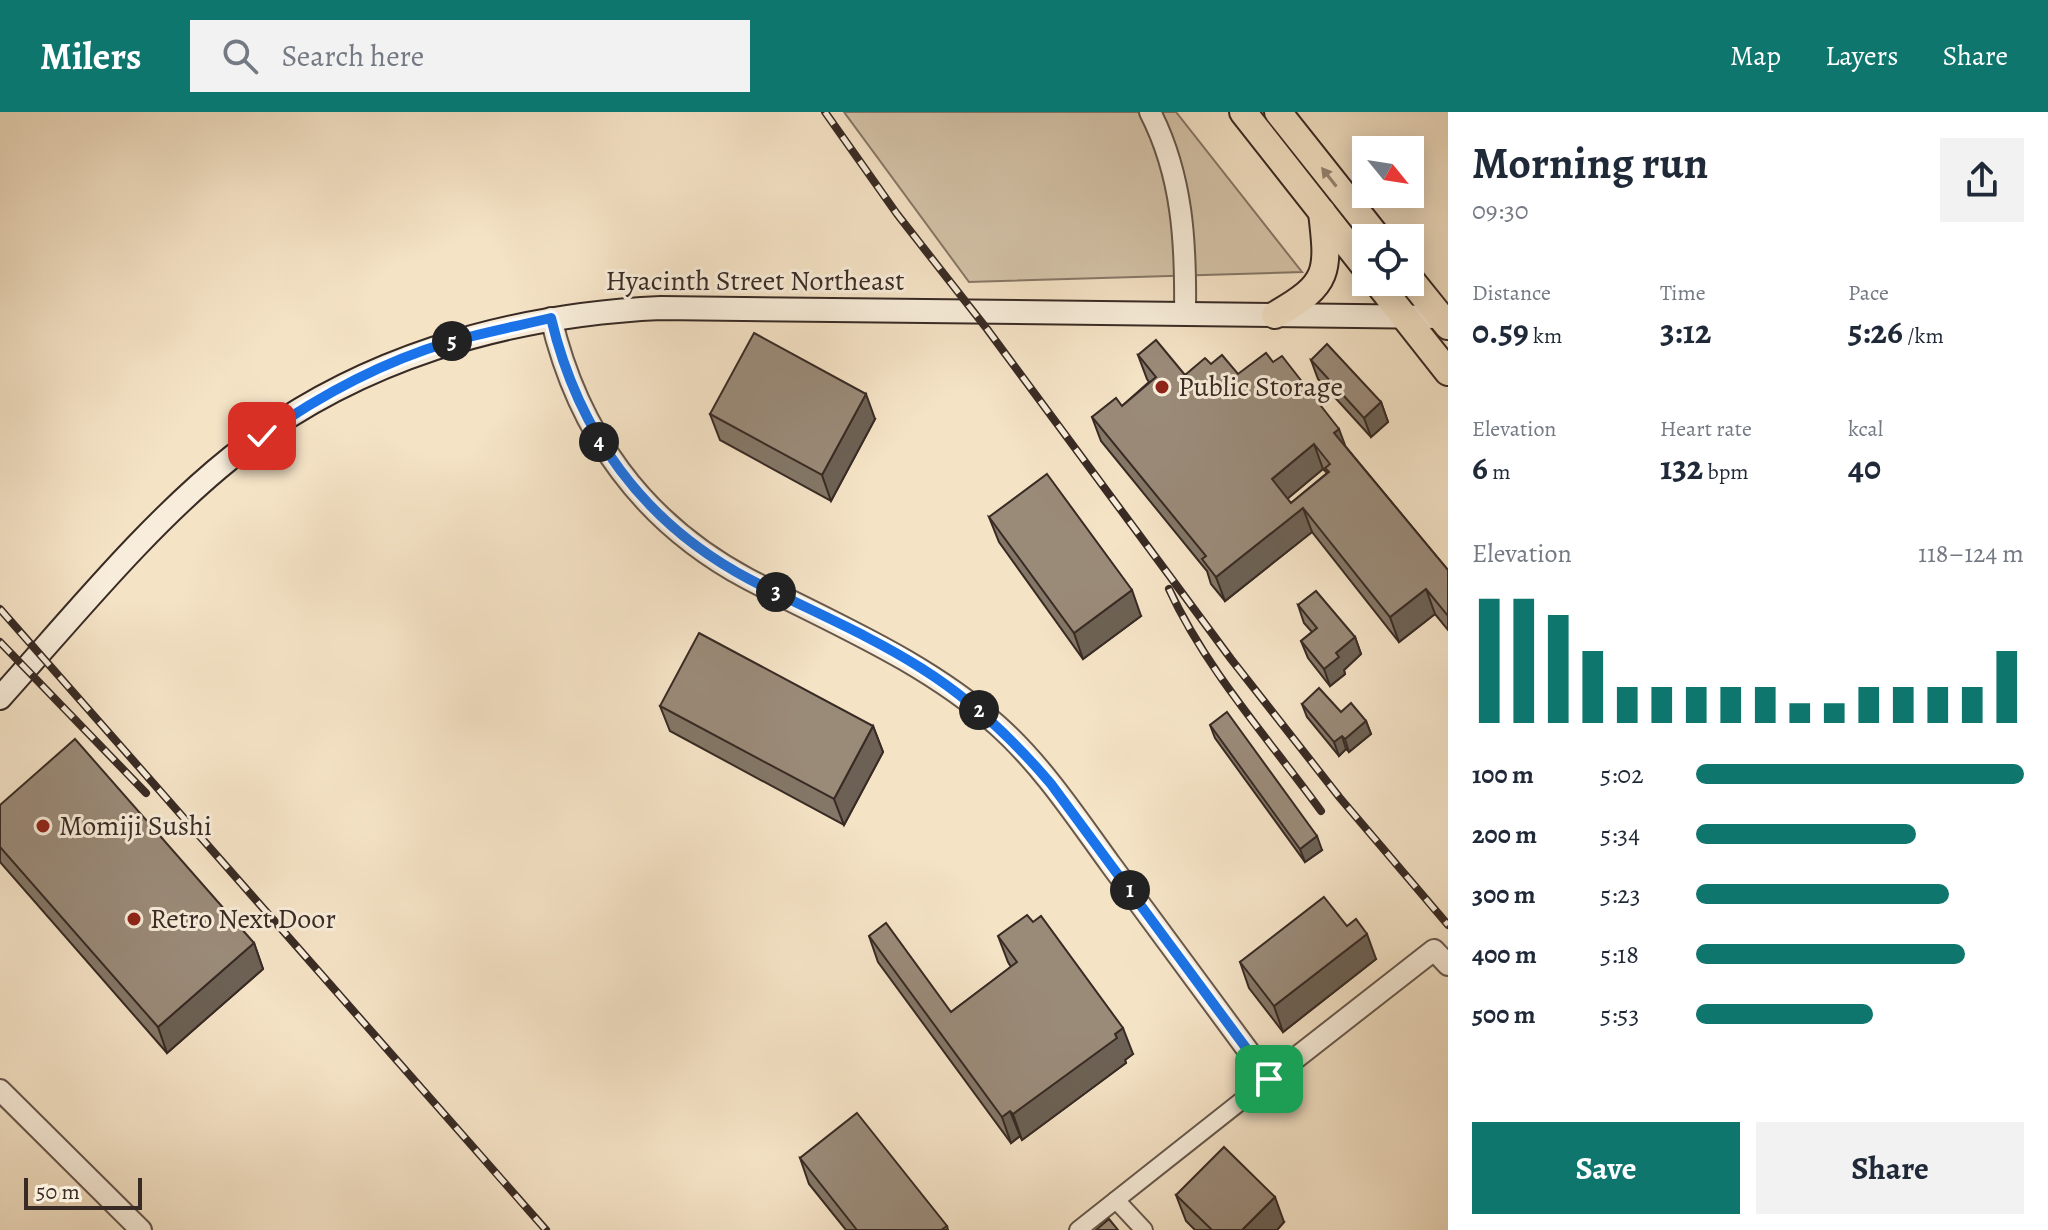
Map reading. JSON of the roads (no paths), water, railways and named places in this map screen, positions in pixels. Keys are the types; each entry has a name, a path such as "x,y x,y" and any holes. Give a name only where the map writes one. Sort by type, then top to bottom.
{"highway":[{"path":"1243,112 1352,250"},
{"path":"1278,112 1367,224"},
{"path":"1275,315 1306,298 1320,281 1328,259 1322,212"},
{"path":"1424,295 1446,320"},
{"path":"1388,296 1448,372"}],"main road":[{"name":"Hyacinth Street Northeast","path":"0,698 152,532 233,456 321,398 407,357 447,343 551,318 605,311 713,306 1446,320"}],"street":[{"path":"1150,112 1161,133 1174,172 1183,221 1185,314"},
{"path":"551,318 559,355 584,415 620,471 653,509 709,555 746,578 867,637 920,667 959,693 1016,742 1051,784 1269,1079"},
{"path":"1078,1230 1269,1079 1443,952"},
{"path":"0,1090 141,1230"},
{"path":"1116,1200 1144,1230"}],"railway":[{"path":"825,112 897,214 987,329 1231,659 1340,798 1448,925"},
{"path":"1169,589 1220,676 1321,811"},
{"path":"0,609 546,1230"},
{"path":"0,642 146,793"}],"place":[{"name":"Public Storage","path":"1162,387"},
{"name":"Momiji Sushi","path":"43,826"},
{"name":"Retro Next Door","path":"134,919"}]}
